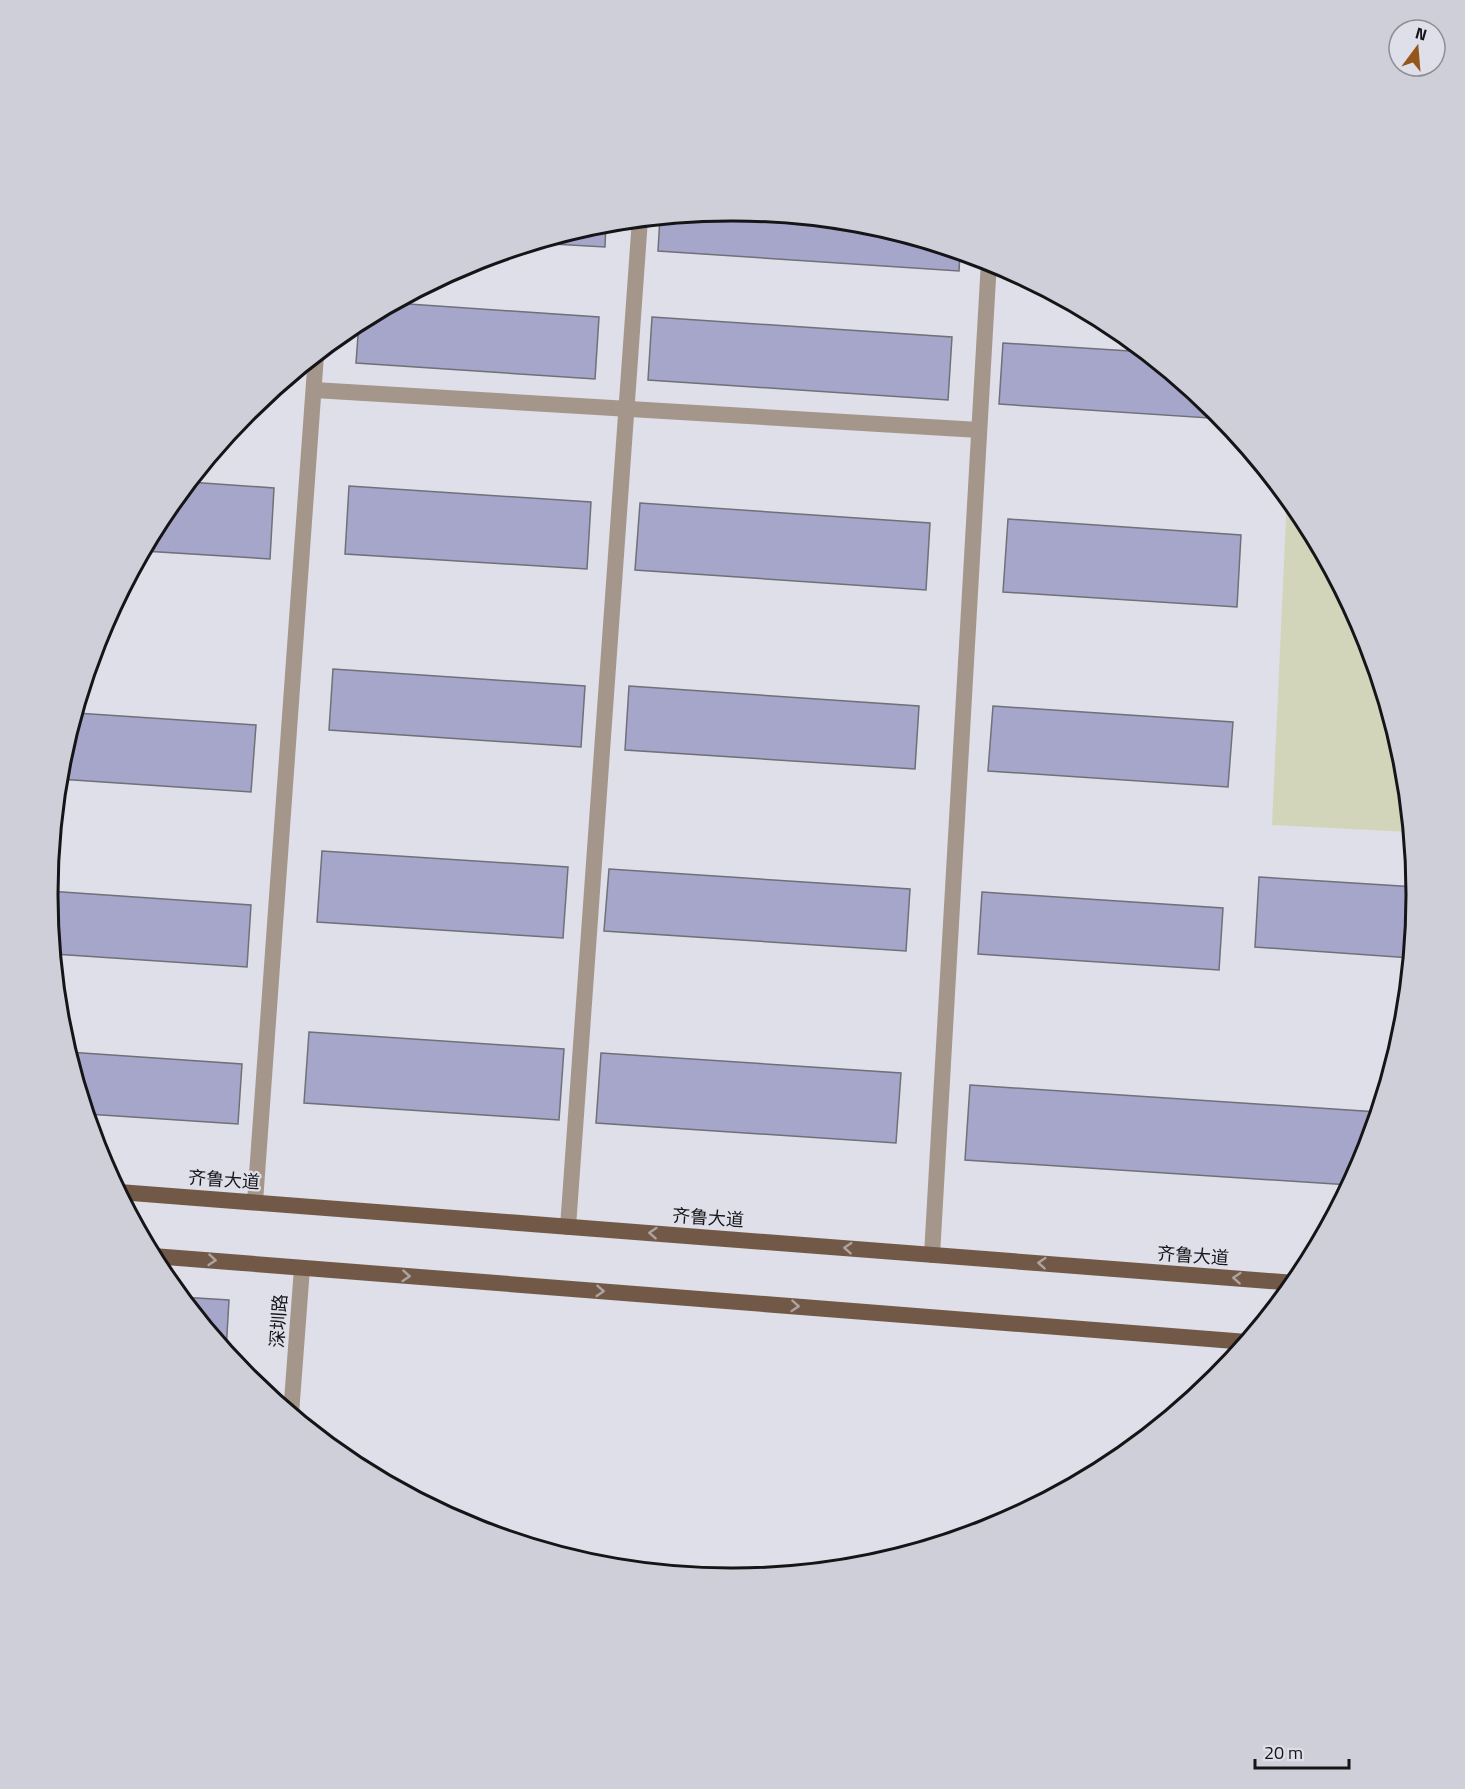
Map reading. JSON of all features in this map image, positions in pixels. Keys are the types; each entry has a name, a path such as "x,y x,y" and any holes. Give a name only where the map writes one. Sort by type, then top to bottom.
{"main road":[{"name":"齐鲁大道","path":"128,1193 1284,1282"},
{"path":"164,1257 1237,1341"}],"street":[{"path":"568,1227 639,227"},
{"path":"932,1255 988,271"},
{"path":"255,1202 315,365"},
{"path":"314,390 979,430"},
{"name":"深圳路","path":"292,1404 302,1268"}],"green space":[{"path":"1286,511 1337,596 1371,678 1394,763 1403,832 1272,825"}],"building":[{"path":"732,221 777,222 864,233 907,243 960,260 959,271 658,251 660,225"},
{"path":"606,232 605,247 554,244"},
{"path":"409,304 599,317 595,379 356,363 358,334"},
{"path":"652,317 952,337 948,400 648,380"},
{"path":"1003,343 1131,351 1177,388 1209,418 999,404"},
{"path":"199,483 274,488 270,559 152,552"},
{"path":"349,486 591,502 587,569 345,554"},
{"path":"640,503 930,523 926,590 635,570"},
{"path":"1008,519 1241,535 1237,607 1003,592"},
{"path":"333,669 585,686 581,747 329,730"},
{"path":"629,686 919,706 915,769 625,750"},
{"path":"993,706 1233,722 1228,787 988,771"},
{"path":"83,713 256,725 251,792 68,780"},
{"path":"322,851 568,867 563,938 317,922"},
{"path":"609,869 910,889 906,951 604,931"},
{"path":"1259,877 1406,886 1403,957 1255,947"},
{"path":"58,892 251,905 247,967 61,955"},
{"path":"982,892 1223,908 1219,970 978,954"},
{"path":"309,1032 564,1049 559,1120 304,1103"},
{"path":"77,1053 242,1064 238,1124 95,1115"},
{"path":"601,1053 901,1073 896,1143 596,1123"},
{"path":"970,1085 1371,1112 1341,1184 965,1160"},
{"path":"193,1298 229,1300 227,1340"}]}
